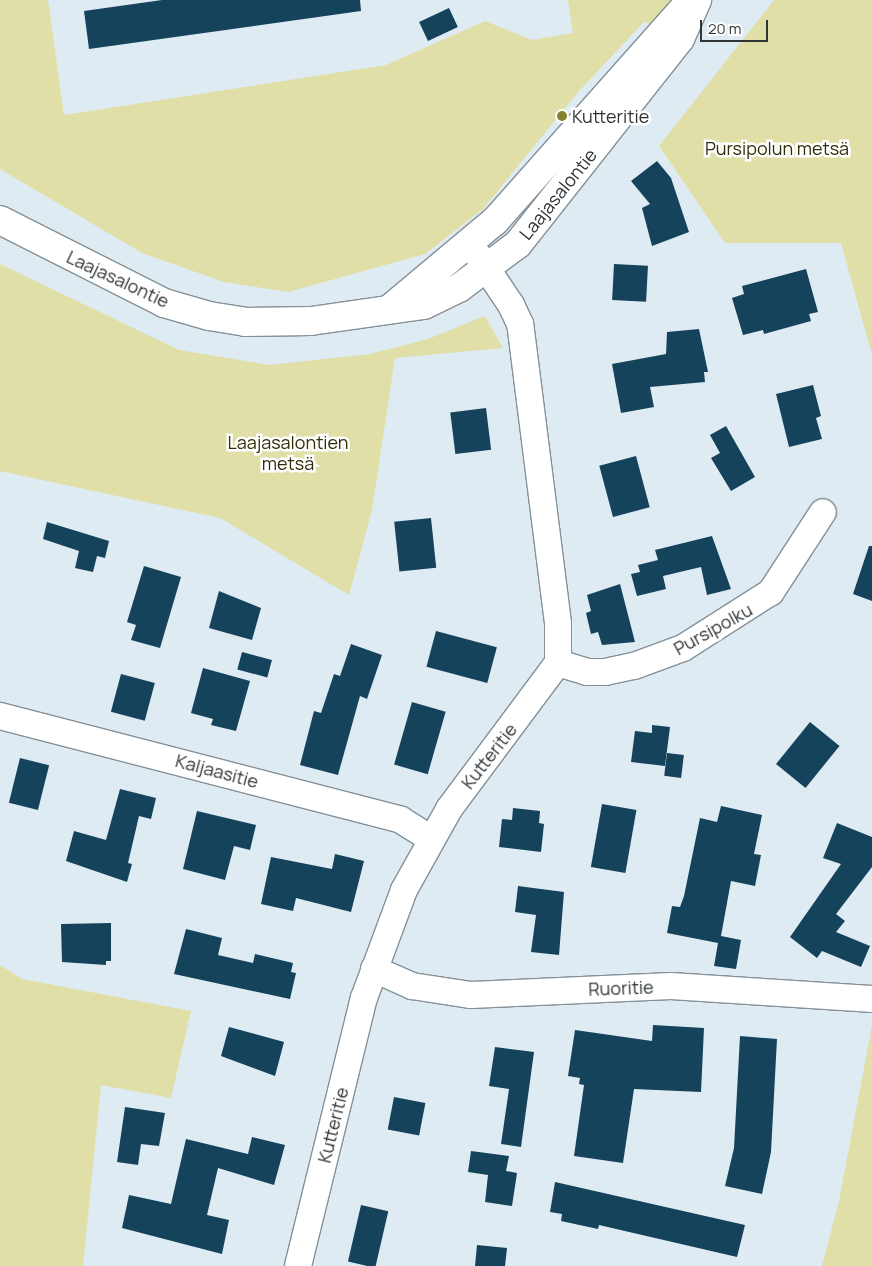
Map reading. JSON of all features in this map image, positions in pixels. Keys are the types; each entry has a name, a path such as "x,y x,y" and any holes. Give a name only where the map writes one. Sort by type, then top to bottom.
{"main road":[{"name":"Laajasalontie","path":"392,307 418,281 471,245 691,0"},
{"name":"Laajasalontie","path":"0,220 164,303 209,316 245,322 312,321 392,307 424,305 487,268 518,244 680,39 696,0"}],"street":[{"path":"471,245 511,304 522,336 558,623 558,663"},
{"name":"Pursipolku","path":"558,663 587,672 605,672 634,666 683,648 771,592 823,512"},
{"name":"Kutteritie","path":"298,1266 374,969 404,890 430,838 558,663"},
{"name":"Kaljaasitie","path":"0,716 402,820 430,838"},
{"name":"Ruoritie","path":"374,969 412,986 472,995 671,986 872,999"}],"green space":[{"path":"0,0 48,0 64,115 386,65 485,21 532,40 573,33 568,0 674,0 653,25 644,22 579,91 483,209 425,254 288,292 224,282 142,253 0,169"},
{"name":"Pursipolun metsä","path":"774,0 872,0 872,355 841,243 725,243 659,146"},
{"name":"Laajasalontien metsä","path":"0,264 179,350 269,365 370,354 428,339 485,316 503,348 395,358 372,510 349,595 220,518 0,471"},
{"path":"0,965 22,979 191,1011 171,1098 101,1085 83,1266 0,1266"},
{"path":"872,1025 872,1266 822,1266 839,1201"}],"building":[{"path":"162,0 360,0 361,11 89,49 84,11"},
{"path":"449,8 458,27 428,41 419,22"},
{"path":"657,161 671,178 689,232 652,246 642,208 650,204 631,181"},
{"path":"614,264 648,266 646,302 612,300"},
{"path":"806,269 818,312 809,314 811,321 764,334 763,330 743,335 732,298 744,294 742,286"},
{"path":"699,329 708,372 704,372 705,382 650,387 654,407 621,413 612,364 666,354 667,332"},
{"path":"813,385 821,416 816,418 822,439 789,447 776,394"},
{"path":"486,408 491,450 455,454 450,412"},
{"path":"726,426 755,477 731,491 711,458 720,453 710,435"},
{"path":"636,456 650,507 613,517 599,466"},
{"path":"431,518 436,568 399,572 394,522"},
{"path":"47,522 109,541 105,558 97,556 93,572 75,568 79,551 43,539"},
{"path":"712,536 731,589 707,595 701,567 663,576 666,589 637,596 631,574 640,572 638,565 658,560 655,550"},
{"path":"869,546 872,546 872,601 853,594"},
{"path":"144,566 181,577 160,648 131,640 136,625 127,622"},
{"path":"620,584 635,642 602,645 598,632 591,634 586,613 591,611 587,595"},
{"path":"219,591 261,608 252,640 209,628"},
{"path":"436,631 497,647 487,683 426,667"},
{"path":"351,644 382,655 367,699 360,696 338,775 300,765 314,711 321,713 334,674 340,676"},
{"path":"242,652 272,660 267,677 237,669"},
{"path":"203,668 250,681 236,731 211,725 213,719 191,713"},
{"path":"121,674 155,683 145,721 111,712"},
{"path":"412,702 446,712 428,774 394,764"},
{"path":"810,722 840,746 806,788 776,764"},
{"path":"652,725 670,727 665,766 631,762 635,731 652,733"},
{"path":"667,753 684,755 681,778 664,776"},
{"path":"20,758 49,765 38,810 9,803"},
{"path":"120,789 156,798 151,819 139,816 128,863 132,864 127,882 66,861 74,831 106,840"},
{"path":"602,804 636,810 625,873 591,867"},
{"path":"721,806 762,815 754,854 761,855 755,886 731,881 721,936 741,940 736,969 714,966 718,943 667,933 672,906 680,907 684,896 700,818 717,822"},
{"path":"513,808 540,811 539,823 544,824 541,852 499,847 502,819 512,820"},
{"path":"197,811 256,825 250,850 234,846 225,880 183,869"},
{"path":"837,823 872,837 872,867 836,914 845,921 836,932 870,946 861,967 822,951 817,958 790,937 841,864 823,858"},
{"path":"335,854 364,861 351,912 296,898 293,911 261,904 271,857 332,869"},
{"path":"518,886 564,892 559,955 531,952 536,915 515,912"},
{"path":"111,923 111,961 106,961 106,965 62,962 61,924"},
{"path":"186,929 222,938 218,955 253,963 255,954 293,963 291,972 296,973 290,999 174,974"},
{"path":"653,1025 704,1028 701,1092 634,1089 623,1163 574,1156 584,1085 579,1084 580,1078 568,1076 575,1030 652,1041"},
{"path":"229,1027 284,1042 275,1076 221,1056"},
{"path":"740,1036 777,1039 771,1152 762,1194 725,1186 734,1148"},
{"path":"495,1047 534,1052 521,1147 501,1144 509,1089 489,1086"},
{"path":"394,1097 425,1103 419,1135 388,1129"},
{"path":"125,1107 165,1113 159,1146 141,1144 138,1165 117,1162"},
{"path":"252,1137 285,1145 274,1185 218,1168 207,1215 229,1220 222,1254 122,1228 129,1195 171,1204 186,1139 248,1154"},
{"path":"471,1151 509,1156 506,1171 517,1173 512,1206 485,1202 488,1175 468,1172"},
{"path":"555,1182 745,1225 737,1257 599,1225 598,1229 561,1221 562,1214 550,1212"},
{"path":"361,1205 388,1211 376,1266 348,1262"},
{"path":"477,1245 507,1248 505,1266 475,1266"}],"place":[{"name":"Kutteritie","path":"562,116"}]}
